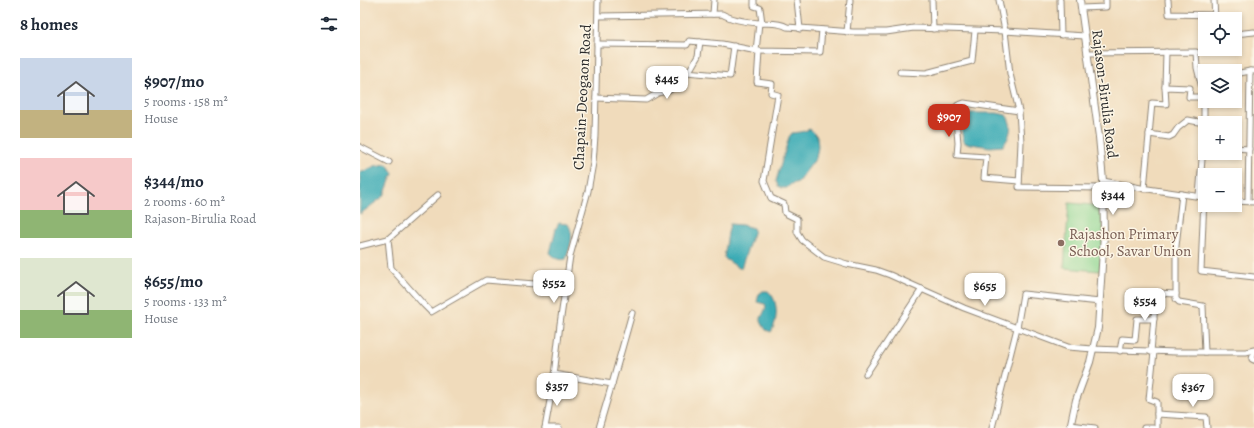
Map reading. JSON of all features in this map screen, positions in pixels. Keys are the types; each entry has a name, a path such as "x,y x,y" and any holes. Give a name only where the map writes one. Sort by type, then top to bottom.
{"street":[{"name":"Chapain-Deogaon Road","path":"545,428 553,384 570,256 588,191 593,163 596,136 598,0"},
{"path":"713,14 714,0"},
{"path":"754,0 754,6 760,8 756,82 772,84 771,93 778,95 764,181 771,198 784,204 785,213 797,218 797,232 802,240 824,257 847,264 876,270 922,289 939,298 1068,347 1152,352 1254,351 1252,359 1254,360"},
{"path":"797,0 800,29"},
{"path":"847,32 850,0"},
{"path":"932,0 933,29"},
{"path":"999,0 1005,31 1010,74 1019,111 1021,142 1019,187 1103,184 1144,188 1198,196"},
{"path":"1060,0 1062,35"},
{"name":"Rajason-Birulia Road","path":"1070,427 1076,400 1090,362 1098,328 1104,234 1103,184 1080,0"},
{"path":"1081,8 1106,7 1106,0"},
{"path":"1168,0 1169,14 1198,16"},
{"path":"1214,0 1215,12"},
{"path":"598,16 722,14 729,18 760,23 781,24 787,27 800,29 847,32 886,32 914,28 1005,31 1085,36"},
{"path":"597,44 687,45 689,41 734,46 758,51 820,52 822,30"},
{"path":"900,72 926,73 972,61 974,31"},
{"path":"1242,33 1254,32"},
{"path":"596,98 646,100 670,90 691,68 698,56 700,42"},
{"path":"686,72 730,76 734,46"},
{"path":"1144,188 1152,103 1166,104 1166,52"},
{"path":"1087,53 1196,52 1198,70"},
{"path":"1242,73 1252,71 1248,201"},
{"path":"1165,88 1190,88 1189,97 1198,97"},
{"path":"1019,111 964,104 958,105 955,108 958,143 957,154 986,157 984,178 1019,181"},
{"path":"1149,134 1169,137 1188,120 1198,122"},
{"path":"360,147 389,162"},
{"path":"1242,148 1249,149"},
{"path":"1182,194 1176,246 1176,299 1179,302 1203,306 1205,352"},
{"path":"360,246 388,239 438,195"},
{"path":"1242,201 1254,202"},
{"path":"1203,212 1201,271 1254,277"},
{"path":"388,239 391,268 431,312 486,280 535,284 565,290"},
{"path":"866,374 922,289"},
{"path":"1157,428 1157,402 1149,399 1156,293 1176,294"},
{"path":"992,428 1017,328 1022,294 1100,302"},
{"path":"599,428 632,313"},
{"path":"1120,351 1122,339 1135,340 1137,319 1154,319"},
{"path":"554,374 612,384"},
{"path":"1157,414 1206,417 1207,428"},
{"path":"1070,427 1095,428"},
{"path":"545,428 559,428"},
{"path":"1144,428 1153,428"}],"green space":[{"path":"1069,203 1105,206 1100,271 1064,268"}],"water":[{"path":"971,113 997,113 1006,115 1010,123 1010,131 1008,139 1003,146 990,147 965,143 962,133 962,121 964,116"},
{"path":"810,129 817,136 818,147 816,158 798,182 791,184 787,188 781,188 778,186 776,181 789,137 792,133"},
{"path":"387,164 393,173 384,196 360,214 360,173 375,166"},
{"path":"559,223 568,224 571,232 570,246 566,259 564,260 558,259 550,253 556,228"},
{"path":"730,224 742,225 753,228 754,230 741,268 724,258"},
{"path":"763,291 768,291 772,295 776,305 776,317 771,332 766,330 761,322 766,306 765,304 757,302 759,294"}],"place":[{"name":"Rajashon Primary School, Savar Union","path":"1061,243"}]}
